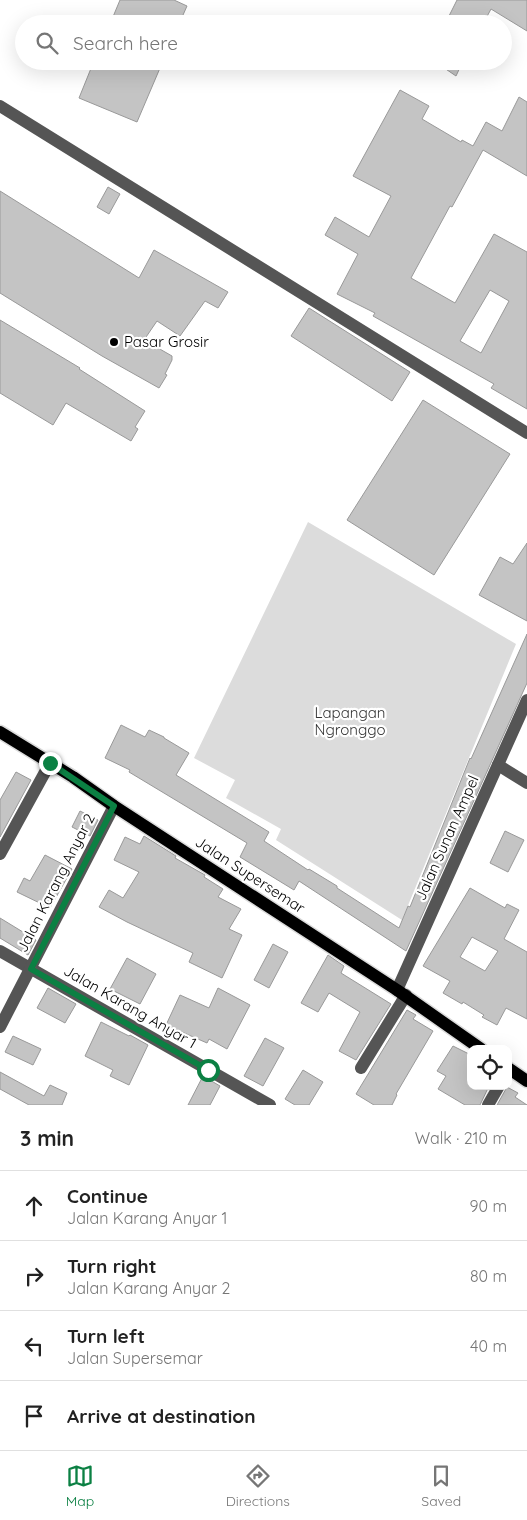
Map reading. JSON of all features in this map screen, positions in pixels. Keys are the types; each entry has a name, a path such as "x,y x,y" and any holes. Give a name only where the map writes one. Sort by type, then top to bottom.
{"main road":[{"name":"Jalan Supersemar","path":"0,732 402,992 475,1045"},
{"path":"512,1071 527,1081"}],"street":[{"path":"0,106 527,433"},
{"name":"Jalan Sunan Ampel","path":"360,1068 402,992 527,700"},
{"path":"0,854 50,763"},
{"path":"498,765 527,783"},
{"name":"Jalan Karang Anyar 2","path":"0,1027 114,806"},
{"name":"Jalan Karang Anyar 1","path":"0,950 270,1105"},
{"path":"488,1105 497,1090"}],"green space":[{"name":"Lapangan Ngronggo","path":"308,522 516,644 402,920 276,840 281,829 226,798 235,780 194,758"}],"building":[{"path":"120,0 174,0 187,6 183,15 114,15"},
{"path":"457,0 527,0 527,31 512,22 512,15 501,15 491,9 488,15 450,15"},
{"path":"90,70 159,70 137,122 79,98"},
{"path":"447,70 459,70 456,76"},
{"path":"400,90 429,106 422,119 461,142 462,140 473,146 486,122 502,131 519,97 527,102 527,176 483,150 411,278 455,303 494,234 527,252 527,409 491,388 494,384 373,316 375,313 337,294 358,254 325,235 335,217 369,237 391,196 353,176","holes":["490,290 509,301 481,353 460,341"]},
{"path":"108,187 120,194 109,214 97,207"},
{"path":"0,191 139,278 154,250 228,292 218,308 205,301 180,336 157,321 144,340 172,356 165,374 167,375 159,388 102,356 0,293"},
{"path":"309,308 410,372 392,401 291,336"},
{"path":"0,320 80,368 145,411 135,427 138,429 131,441 66,403 53,425 0,393"},
{"path":"423,400 510,454 434,575 347,520"},
{"path":"527,543 527,621 479,595 500,557 513,564"},
{"path":"527,634 527,683 406,951 299,881 294,890 240,857 247,843 129,772 130,770 105,758 121,725 145,737 149,730 164,737 189,753 176,775 269,832 264,841 308,870 337,886 337,888 399,928 408,906 410,907 470,758"},
{"path":"16,772 31,780 0,837 0,800"},
{"path":"80,811 98,820 90,836 72,827"},
{"path":"505,831 524,840 508,872 490,863"},
{"path":"144,836 176,856 175,858 205,875 204,877 223,889 218,897 241,909 229,929 242,935 222,978 189,962 193,953 99,907 109,890 123,898 139,872 114,860 125,837 140,844"},
{"path":"45,855 72,869 50,908 17,892 24,878 30,881"},
{"path":"470,888 505,908 507,904 519,910 504,939 527,952 527,1019 506,1008 497,1025 482,1017 484,1015 463,1002 462,1004 443,993 450,981 423,966","holes":["472,937 498,951 485,971 460,957"]},
{"path":"0,918 36,940 28,955 0,938"},
{"path":"273,944 288,952 269,988 254,980"},
{"path":"328,955 344,966 341,973 391,1004 356,1060 339,1051 360,1012 329,993 318,1012 301,1003"},
{"path":"127,958 156,974 140,1004 110,989"},
{"path":"48,988 76,1004 65,1023 37,1008"},
{"path":"218,988 250,1005 227,1049 209,1039 207,1043 166,1025 180,995 209,1008"},
{"path":"407,1010 416,1015 413,1019 433,1031 396,1094 392,1105 374,1105 356,1094"},
{"path":"101,1022 148,1045 129,1085 110,1076 113,1070 85,1056"},
{"path":"13,1036 41,1049 33,1065 5,1052"},
{"path":"265,1038 284,1048 263,1086 244,1076"},
{"path":"453,1046 467,1053 467,1090 487,1090 480,1105 465,1105 438,1089 446,1076 437,1071"},
{"path":"303,1070 323,1082 309,1105 295,1105 285,1099"},
{"path":"0,1072 44,1096 50,1085 67,1093 62,1105 29,1105 0,1089"},
{"path":"203,1076 220,1086 210,1105 188,1105"},
{"path":"505,1090 512,1090 518,1093 515,1097 527,1105 497,1105"}],"place":[{"name":"Pasar Grosir","path":"114,342"}],"route":[{"path":"50,763 114,806 31,969 208,1070"}]}
